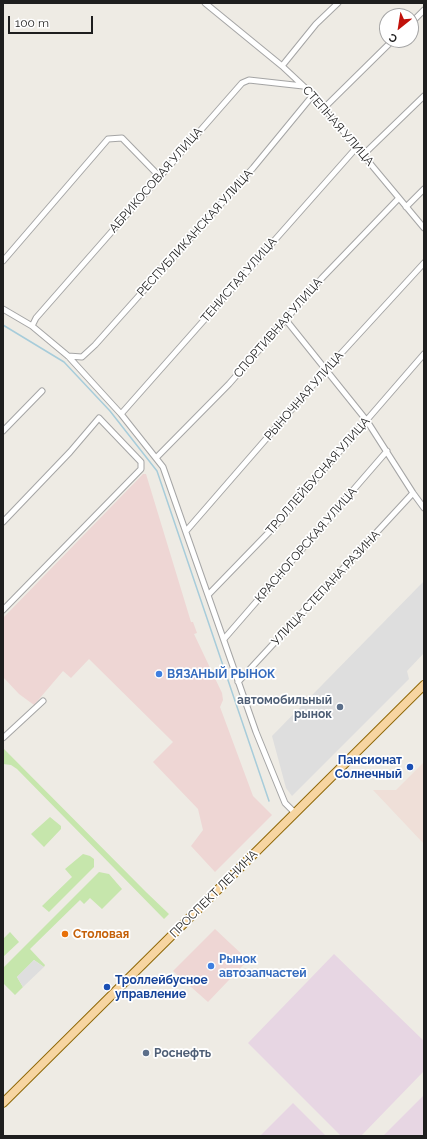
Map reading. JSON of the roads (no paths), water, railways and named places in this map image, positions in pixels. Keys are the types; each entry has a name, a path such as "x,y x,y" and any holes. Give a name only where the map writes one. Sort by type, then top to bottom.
{"main road":[{"name":"ПРОСПЕКТ ЛЕНИНА","path":"3,1102 424,685"}],"street":[{"name":"СТЕПНАЯ УЛИЦА","path":"205,3 282,66 313,95 364,154 424,228"},
{"path":"282,66 316,24 338,3"},
{"path":"324,107 385,48"},
{"name":"АБРИКОСОВАЯ УЛИЦА","path":"32,326 36,318 244,81 249,80 303,86"},
{"name":"РЕСПУБЛИКАНСКАЯ УЛИЦА","path":"68,356 82,357 95,345 253,168 313,95"},
{"path":"364,154 424,96"},
{"path":"3,261 108,139 122,138 160,176"},
{"name":"ТЕНИСТАЯ УЛИЦА","path":"121,414 357,147"},
{"path":"406,207 424,189"},
{"name":"СПОРТИВНАЯ УЛИЦА","path":"156,458 230,384 332,268 399,198"},
{"name":"РЫНОЧНАЯ УЛИЦА","path":"187,530 325,371 424,263"},
{"path":"3,309 32,326 68,356 121,414 163,467 187,530 256,732 285,803 295,813"},
{"path":"286,320 366,421 424,508"},
{"name":"ТРОЛЛЕЙБУСНАЯ УЛИЦА","path":"209,594 274,527 424,354"},
{"path":"3,431 42,391"},
{"path":"3,522 70,452 99,418 141,462 141,469 3,610"},
{"name":"КРАСНОГОРСКАЯ УЛИЦА","path":"224,640 387,451"},
{"name":"УЛИЦА СТЕПАНА РАЗИНА","path":"238,682 413,493"},
{"path":"3,738 43,701"}],"waterway":[{"path":"3,325 64,362 110,411 157,471 269,801"}],"place":[{"name":"ВЯЗАНЫЙ РЫНОК","path":"159,674"},
{"name":"автомобильный рынок","path":"340,707"},
{"name":"Пансионат Солнечный","path":"410,767"},
{"name":"Столовая","path":"65,934"},
{"name":"Рынок автозапчастей","path":"211,966"},
{"name":"Троллейбусное управление","path":"107,987"},
{"name":"Роснефть","path":"146,1053"}]}
